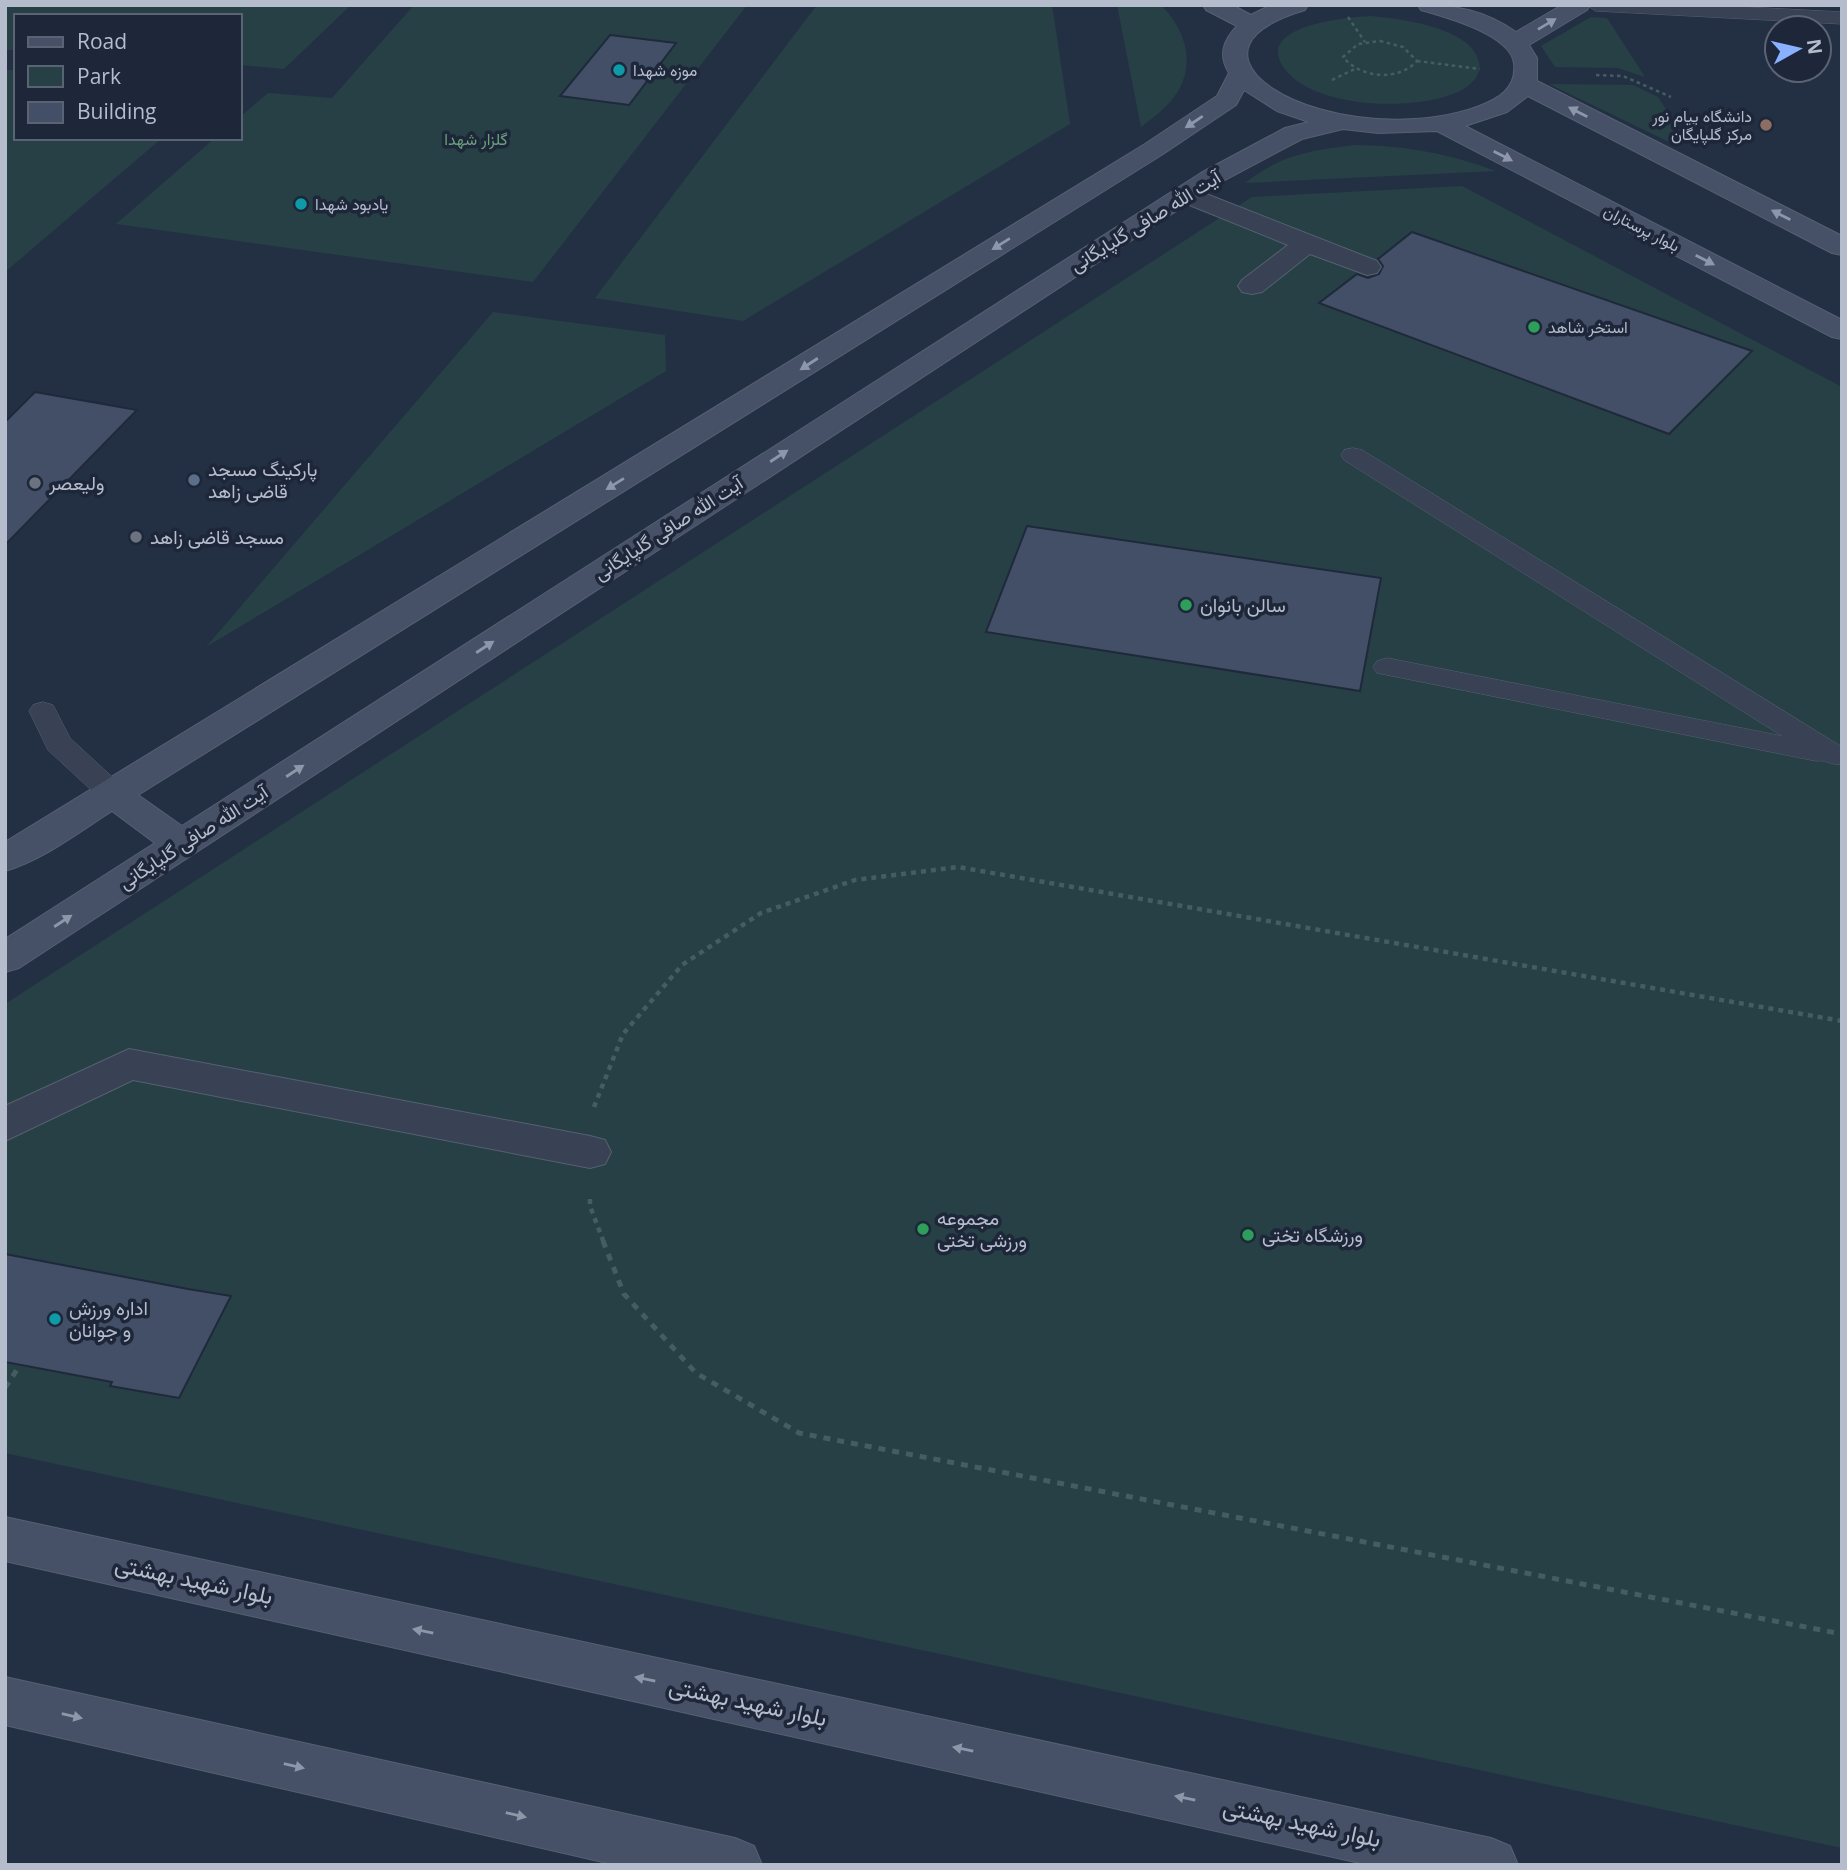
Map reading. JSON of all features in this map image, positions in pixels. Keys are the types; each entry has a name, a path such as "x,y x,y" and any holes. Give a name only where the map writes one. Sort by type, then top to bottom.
{"main road":[{"path":"1214,5 1250,24"},
{"path":"1297,5 1280,9 1250,24 1236,39 1232,57 1240,75 1263,94 1299,110 1343,122 1393,127 1442,124 1480,116 1509,102 1525,85 1528,64 1515,43 1492,27 1460,13 1429,5"},
{"path":"1515,43 1579,5"},
{"path":"5,859 1154,149 1227,100 1240,75"},
{"path":"1525,85 1842,247"},
{"name":"آیت الله صافی گلپایگانی","path":"5,958 1186,194 1294,133 1343,122"},
{"name":"بلوار پرستاران","path":"1442,124 1842,331"},
{"path":"113,794 182,844"},
{"name":"بلوار شهید بهشتی","path":"5,1539 1491,1865"},
{"path":"5,1701 735,1865"}],"street":[{"path":"1186,194 1367,267"},
{"path":"1252,286 1307,243"},
{"path":"5,1125 129,1064 590,1152"}],"lane":[{"path":"1597,5 1842,18"},
{"path":"1353,455 1839,756"},
{"path":"1387,667 1839,756"},
{"path":"43,711 58,743 113,794"}],"path":[{"path":"1348,17 1366,43"},
{"path":"1417,61 1414,55 1394,44 1366,43 1345,50 1342,57 1346,63 1367,72 1381,74 1406,71 1417,61 1480,69"},
{"path":"1842,1021 958,867 855,880 820,892 761,913 682,965 623,1034 590,1117 590,1206 624,1294 696,1373 799,1433 1842,1634"},
{"path":"5,1388 20,1365"}],"green space":[{"path":"5,5 351,5 284,69 242,65 242,14 14,14 14,50 5,50"},
{"name":"گلزار شهدا","path":"414,5 747,5 533,282 116,224 213,140 242,140 242,115 268,93 332,98"},
{"path":"817,5 1052,5 1070,124 743,321 595,298"},
{"path":"1117,5 1161,5 1178,27 1186,52 1187,65 1179,90 1167,105 1141,127"},
{"path":"1371,16 1433,27 1463,40 1473,50 1479,62 1476,77 1465,88 1447,96 1398,104 1370,103 1319,92 1298,82 1284,68 1278,53 1282,42 1292,33 1308,26 1344,18"},
{"path":"1591,17 1607,18 1645,77 1618,68 1555,67 1541,46"},
{"path":"5,70 14,70 14,140 160,140 5,272"},
{"path":"1549,84 1633,85 1658,97 1684,137 1669,142"},
{"path":"1355,145 1427,152 1461,159 1496,171 1245,183 1272,166 1297,155"},
{"name":"مجموعه ورزشی تختی","path":"1462,186 1842,387 1842,1848 5,1453 5,1004 1252,197"},
{"path":"493,312 665,335 666,371 206,647"}],"building":[{"name":"موزه شهدا","path":"610,35 676,43 629,105 560,96"},
{"name":"استخر شاهد","path":"1412,232 1752,351 1669,434 1319,303 1357,274 1368,278 1379,274 1383,266 1378,259"},
{"name":"ولیعصر","path":"35,392 137,410 5,545 5,422"},
{"name":"سالن بانوان","path":"1027,526 1381,578 1360,691 986,632"},
{"path":"5,1254 231,1296 179,1398 110,1386 112,1382 5,1362"}],"place":[{"name":"موزه شهدا","path":"619,70"},
{"name":"دانشگاه پیام نور مرکز گلپایگان","path":"1766,125"},
{"name":"یادبود شهدا","path":"301,204"},
{"name":"استخر شاهد","path":"1534,327"},
{"name":"پارکینگ مسجد قاضی زاهد","path":"194,480"},
{"name":"ولیعصر","path":"35,483"},
{"name":"مسجد قاضی زاهد","path":"136,537"},
{"name":"سالن بانوان","path":"1186,605"},
{"name":"مجموعه ورزشی تختی","path":"923,1229"},
{"name":"ورزشگاه تختی","path":"1248,1235"},
{"name":"اداره ورزش و جوانان","path":"55,1319"}]}
